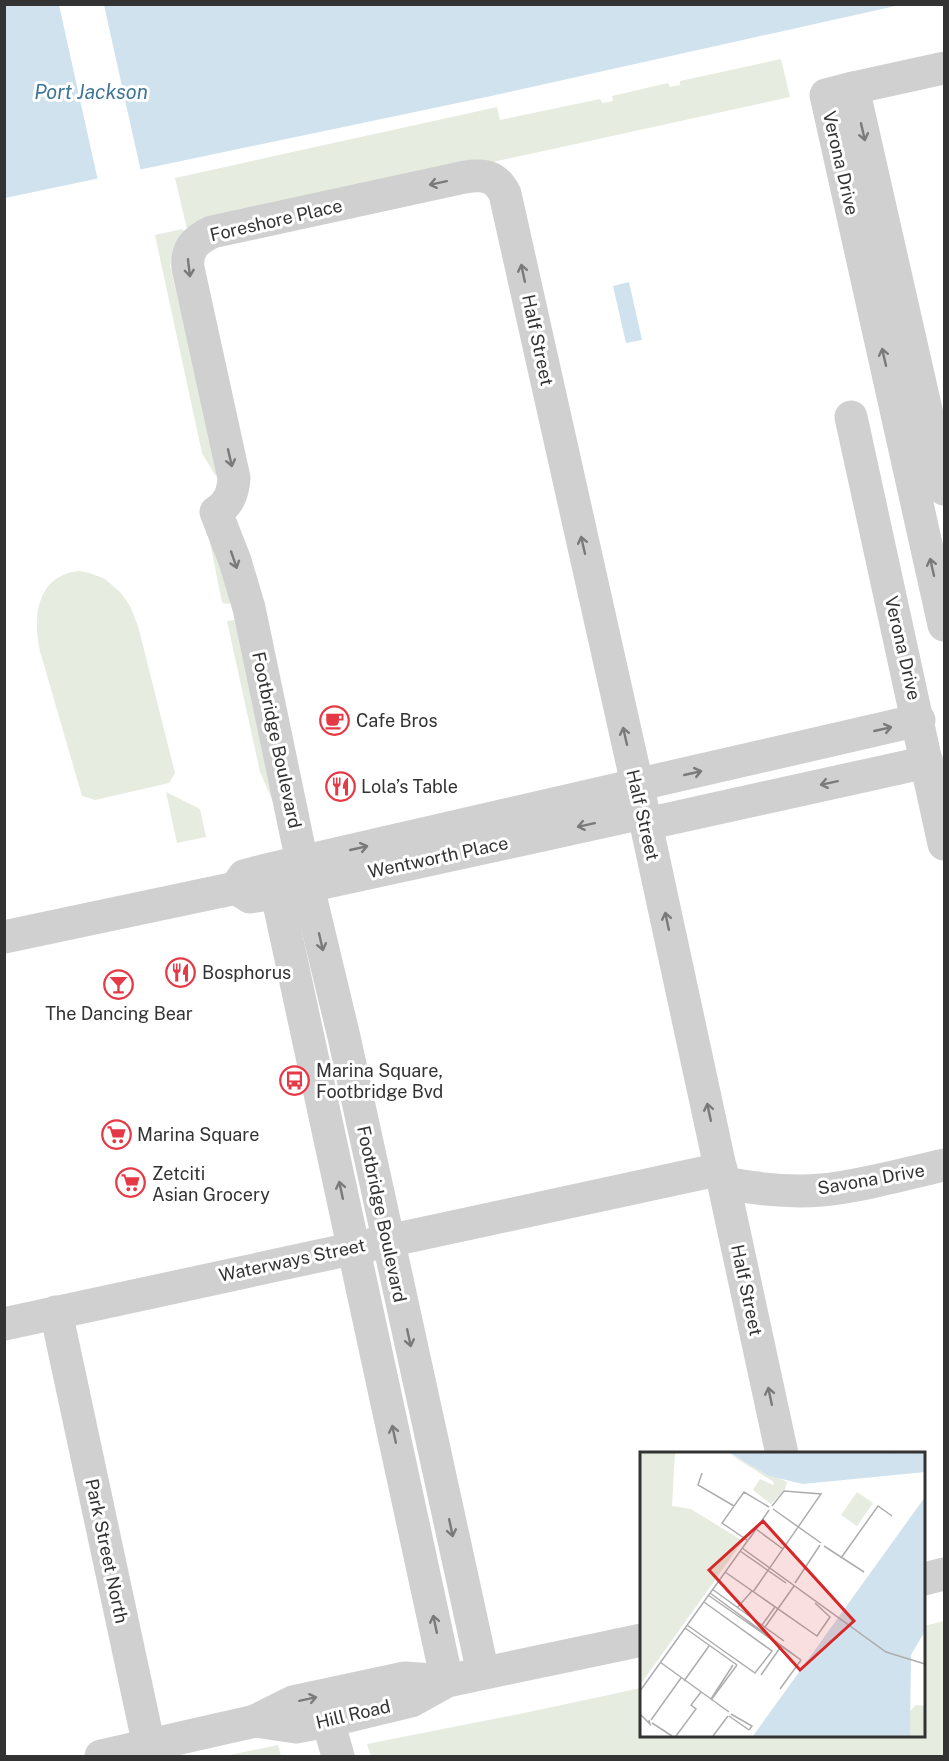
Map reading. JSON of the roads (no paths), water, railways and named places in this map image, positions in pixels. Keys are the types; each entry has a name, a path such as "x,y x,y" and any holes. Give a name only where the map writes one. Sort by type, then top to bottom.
{"street":[{"name":"Verona Drive","path":"945,68 826,95 920,396 945,489"},
{"name":"Foreshore Place","path":"216,512 222,509 230,497 234,478 188,268 188,252 192,245 212,232 443,182 475,176 488,176 495,180"},
{"name":"Half Street","path":"495,180 508,203 723,1176 782,1452"},
{"name":"Verona Drive","path":"920,396 945,625"},
{"name":"Verona Drive","path":"851,417 945,844"},
{"name":"Footbridge Boulevard","path":"216,512 235,561 249,608 290,877 354,1247 447,1682"},
{"path":"642,807 919,720"},
{"path":"642,807 927,762"},
{"name":"Wentworth Place","path":"4,937 236,888 250,897 290,877 642,807"},
{"name":"Footbridge Boulevard","path":"290,877 346,1048 483,1673"},
{"name":"Savona Drive","path":"723,1176 774,1190 820,1190 845,1187 945,1165"},
{"name":"Waterways Street","path":"4,1324 387,1240 723,1176"},
{"name":"Park Street North","path":"56,1312 149,1746"},
{"path":"925,1579 945,1574"},
{"name":"Hill Road","path":"255,1721 296,1726 328,1721 411,1701 447,1682 640,1640"},
{"name":"Hill Road","path":"101,1756 255,1721 293,1702 405,1678 447,1682"},
{"path":"328,1721 338,1756"}],"water":[{"name":"Port Jackson","path":"4,5 900,5 491,96 5,198"},
{"path":"629,282 642,340 626,343 613,286"}],"place":[{"name":"Cafe Bros","path":"335,720"},
{"name":"Lola’s Table","path":"340,786"},
{"name":"Bosphorus","path":"181,972"},
{"name":"The Dancing Bear","path":"119,984"},
{"name":"Marina Square, Footbridge Bvd","path":"295,1080"},
{"name":"Marina Square","path":"116,1134"},
{"name":"Zetciti Asian Grocery","path":"131,1183"}]}
